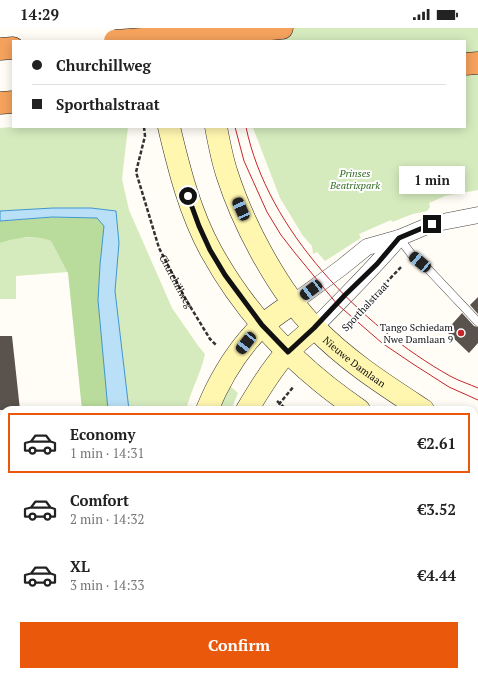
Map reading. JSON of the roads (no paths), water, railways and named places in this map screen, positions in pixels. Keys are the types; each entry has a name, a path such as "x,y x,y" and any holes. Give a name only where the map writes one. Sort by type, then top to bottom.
{"highway":[{"path":"128,40 282,28"},
{"path":"0,49 12,48"},
{"path":"466,64 478,63"},
{"path":"0,103 12,102"}],"main road":[{"path":"156,28 157,40"},
{"path":"204,28 206,40"},
{"path":"169,128 184,185 199,226 210,250 225,275 262,325 288,352 342,402"},
{"path":"209,406 216,389 232,361 262,325 293,303 274,274 235,197 227,174 216,128"},
{"name":"Nieuwe Damlaan","path":"293,303 314,328 370,375 418,406"},
{"path":"249,406 261,387 288,352 314,328"}],"street":[{"name":"Sporthalstraat","path":"293,303 342,268 367,247 399,238 432,224 478,215"},
{"name":"Sporthalstraat","path":"314,328 377,264 399,238"}],"lane":[{"path":"399,238 412,255 429,270 478,322"}],"water":[{"path":"53,208 91,208 116,211 119,243 115,291 129,406 108,406 98,300 104,226 97,218 52,217 0,221 0,211"}],"tram line":[{"path":"224,28 225,40"},
{"path":"235,28 236,40"},
{"path":"235,128 244,161 267,212 281,235 337,304 382,343 449,387 478,400"},
{"path":"246,128 257,165 274,202 296,238 322,271 352,302 384,330 417,355 450,376 478,388"}],"place":[{"name":"Tango Schiedam Nwe Damlaan 9","path":"461,333"}],"park label":[{"name":"Prinses Beatrixpark","path":"355,178"}]}
